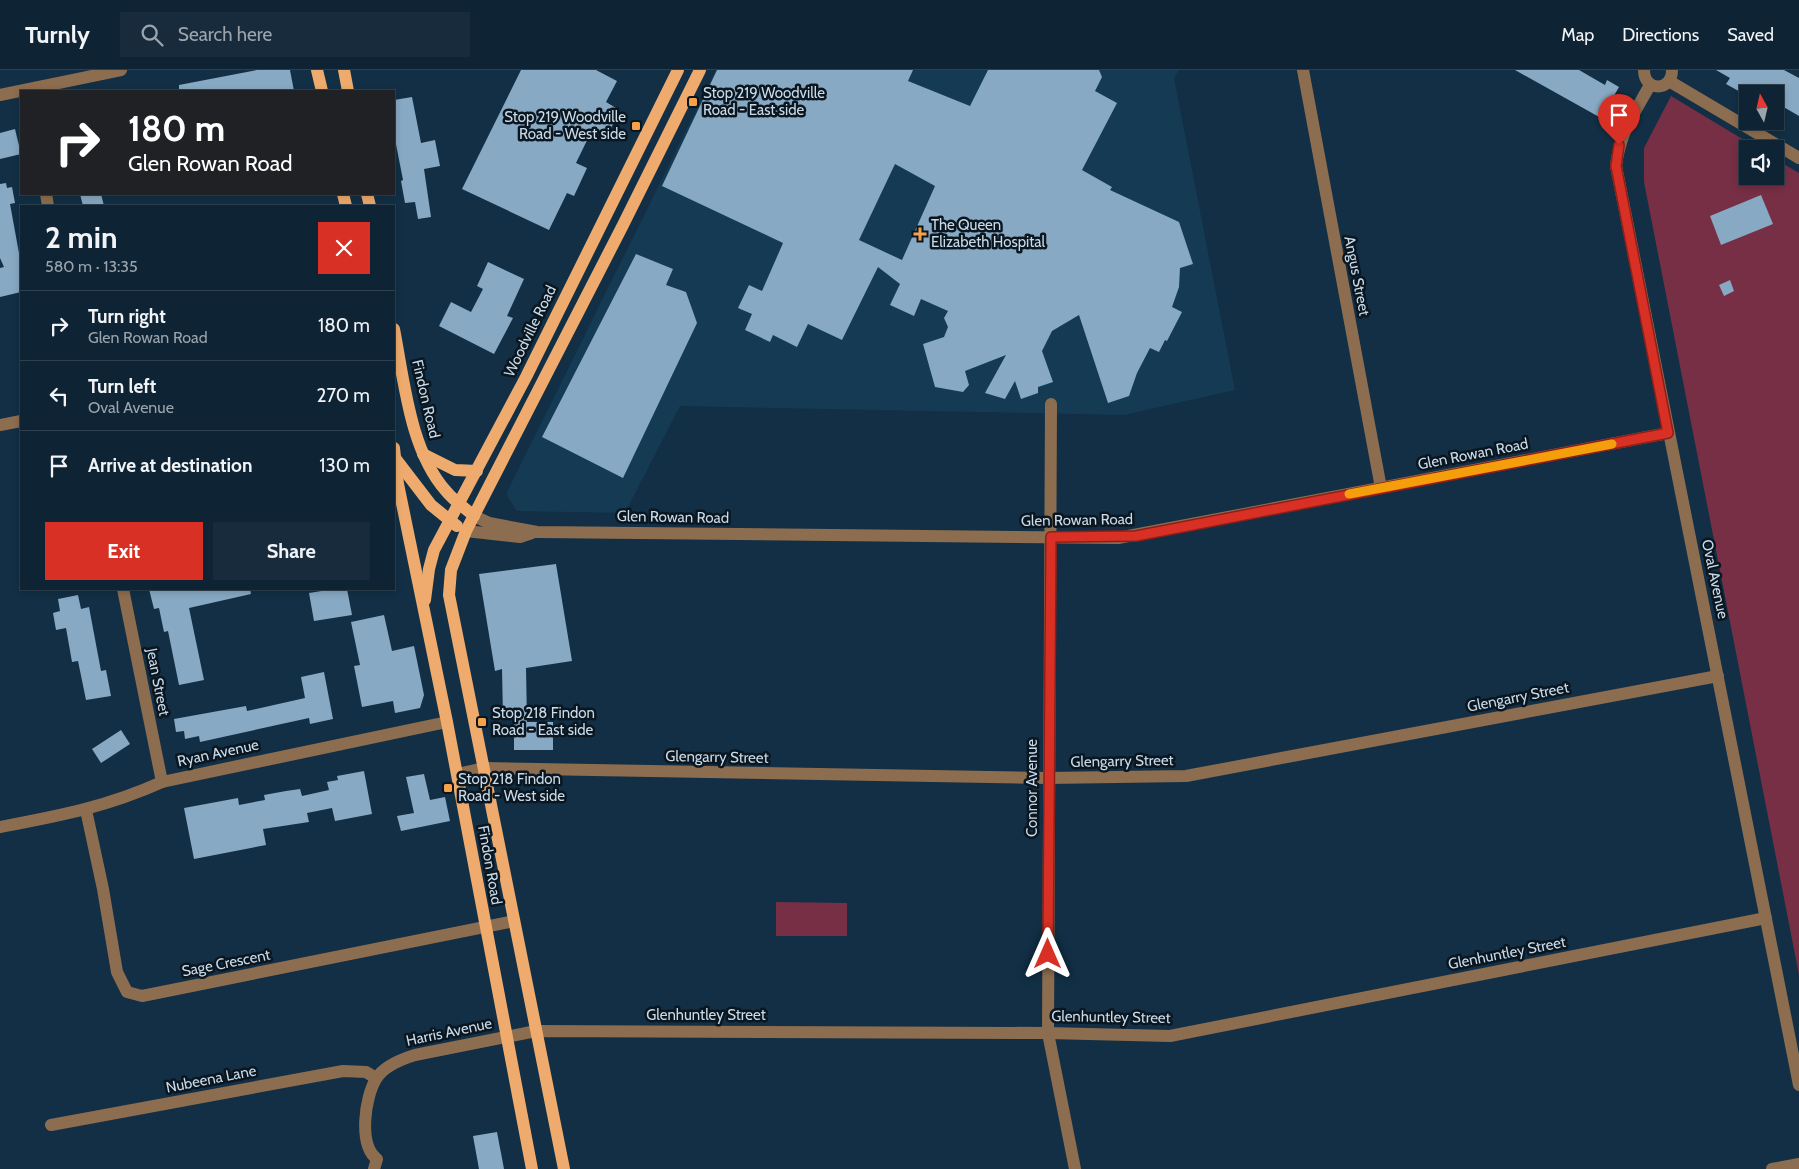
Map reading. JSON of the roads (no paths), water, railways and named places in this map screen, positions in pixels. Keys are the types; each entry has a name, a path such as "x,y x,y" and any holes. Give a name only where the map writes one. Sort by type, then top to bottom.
{"main road":[{"path":"317,70 322,90"},
{"path":"344,70 348,90"},
{"name":"Woodville Road","path":"423,609 434,550 526,377 678,70"},
{"path":"395,453 430,505 450,522 466,531 700,70"},
{"name":"Findon Road","path":"395,347 413,426 423,454 445,490 474,516"},
{"name":"Findon Road","path":"395,453 398,484 447,722 484,928 532,1169"},
{"path":"423,454 455,470 477,471"},
{"name":"Findon Road","path":"466,531 450,570 449,595 564,1169"}],"street":[{"path":"25,90 121,70"},
{"name":"Angus Street","path":"1303,70 1382,488"},
{"path":"1644,70 1645,79 1650,85 1661,87 1670,76 1799,158"},
{"name":"Oval Avenue","path":"1650,85 1626,127 1619,145 1616,166 1799,1085"},
{"path":"0,95 20,91"},
{"name":"Connor Avenue","path":"1051,404 1048,1033 1075,1169"},
{"path":"0,426 20,421"},
{"name":"Glen Rowan Road","path":"474,516 489,523 537,532 1051,537 1136,536 1668,433"},
{"name":"Glen Rowan Road","path":"466,531 520,537 537,532"},
{"name":"Jean Street","path":"123,590 162,782"},
{"name":"Glengarry Street","path":"457,774 484,768 1048,778 1186,776 1718,676"},
{"name":"Ryan Avenue","path":"0,827 86,810 126,798 162,782 447,722"},
{"name":"Sage Crescent","path":"86,810 103,889 117,972 127,992 142,996 514,921"},
{"name":"Glenhuntley Street","path":"505,1037 536,1031 1048,1033 1170,1036 1766,918"},
{"name":"Harris Avenue","path":"376,1078 400,1060 415,1054 505,1037"},
{"name":"Nubeena Lane","path":"51,1125 342,1071 366,1072 376,1078"},
{"path":"374,1169 377,1159 368,1148 365,1128 366,1112 376,1078"},
{"path":"1772,1169 1799,1164"}],"place":[{"name":"Stop 219 Woodville Road - East side","path":"693,102"},
{"name":"Stop 219 Woodville Road - West side","path":"636,126"},
{"name":"The Queen Elizabeth Hospital","path":"920,234"},
{"name":"Stop 218 Findon Road - East side","path":"482,722"},
{"name":"Stop 218 Findon Road - West side","path":"448,788"}]}
